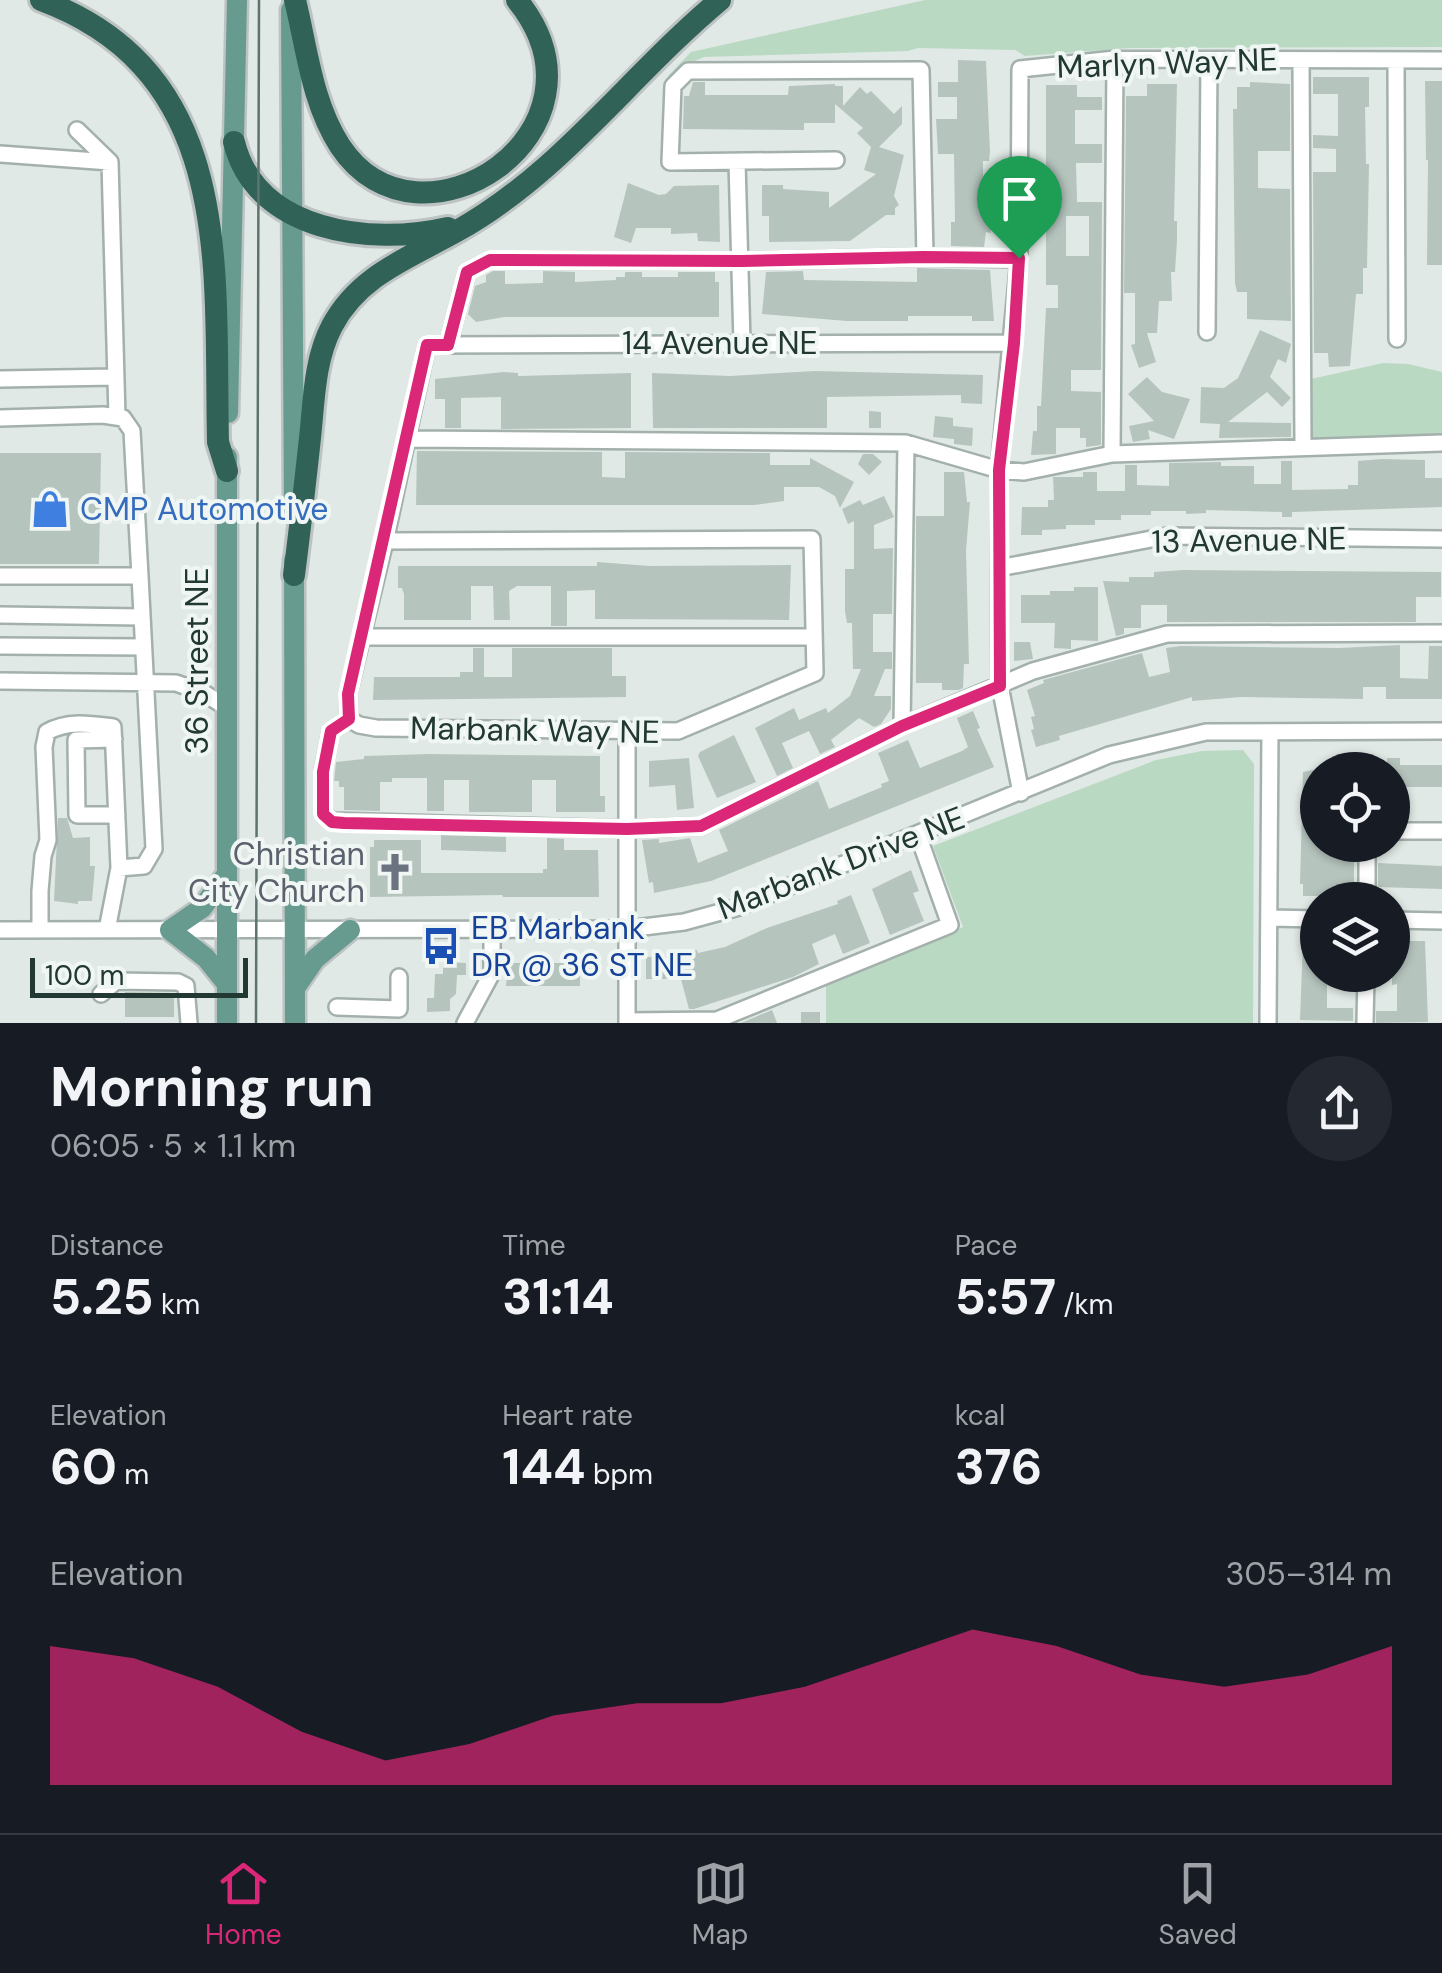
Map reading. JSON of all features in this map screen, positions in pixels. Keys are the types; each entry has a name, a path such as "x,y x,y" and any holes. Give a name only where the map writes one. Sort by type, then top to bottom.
{"highway":[{"path":"42,0 84,19 130,52 167,94 191,142 211,237 218,442 227,471"},
{"path":"293,0 317,97 341,148 376,178 393,186 432,191 452,189 488,176 515,153 538,118 546,79 544,58 531,18 517,0"},
{"path":"294,575 317,372 330,329 351,297 381,271 488,212 550,166 720,0"},
{"path":"234,142 245,174 266,196 292,213 335,229 394,236 454,226 488,212"}],"main road":[{"name":"36 Street NE","path":"227,1023 227,471 237,0"},
{"path":"293,0 294,1023"},
{"path":"227,874 202,908 170,930 206,958 227,984"},
{"path":"294,988 315,960 350,930"}],"street":[{"name":"Marlyn Way NE","path":"1021,793 1000,686 999,568 999,470 1014,343 1019,258 1020,69 1115,59 1442,60"},
{"path":"1112,454 1115,59"},
{"path":"1207,332 1208,60"},
{"path":"1301,60 1303,447"},
{"path":"1396,60 1397,339"},
{"path":"836,160 670,162 673,86 688,71 921,70 924,257"},
{"path":"77,130 110,162 117,417"},
{"path":"0,154 110,162"},
{"path":"737,162 742,342"},
{"path":"448,345 467,272 490,260 1019,258"},
{"name":"14 Avenue NE","path":"406,439 427,345 1014,343"},
{"path":"0,379 115,377"},
{"path":"0,418 117,417 123,418 132,431 154,849 144,866 119,868"},
{"path":"1442,443 1112,454 1024,472 999,470 906,442 406,439 348,694 349,719 331,731 323,772 323,814 332,822 627,829 701,826 902,726 1033,670 1167,634 1442,634"},
{"path":"902,726 906,442"},
{"name":"13 Avenue NE","path":"999,568 1167,536 1442,539"},
{"name":"Marbank Way NE","path":"349,719 376,728 678,731 815,673 812,540 386,540"},
{"path":"0,576 140,576"},
{"path":"0,615 141,617"},
{"path":"363,637 814,636"},
{"path":"0,646 142,647"},
{"path":"0,680 186,686 215,698 227,708"},
{"path":"40,930 43,856 48,840 44,747 47,732 82,723 114,733"},
{"path":"627,731 627,1022 716,1020 950,924 918,835"},
{"name":"Marbank Drive NE","path":"0,930 627,929 684,922 738,907 1109,755 1158,742 1206,732 1442,731"},
{"path":"1268,1023 1270,732"},
{"path":"114,733 76,740 77,815 117,815"},
{"path":"107,930 119,868 114,733"},
{"path":"1410,831 1442,830"},
{"path":"1270,918 1300,919"},
{"path":"1410,920 1442,921"},
{"path":"465,1023 492,973 492,930"},
{"path":"337,1008 398,1009 399,977"},
{"path":"101,994 116,982 178,982 186,986 190,1023"},
{"path":"1365,1023 1366,992"}],"green space":[{"path":"925,0 1442,0 1442,47 1130,48 1025,56 1015,50 918,48 704,57 682,66 671,79 668,76 691,52"},
{"path":"1383,363 1442,372 1442,443 1303,447 1302,381"},
{"path":"1243,750 1254,764 1253,1023 826,1023 826,984 963,927 933,846 1156,760 1202,751"}],"building":[{"path":"958,60 986,61 990,152 989,161 983,161 983,191 989,191 991,233 986,232 984,247 951,246 951,222 955,222 954,154 938,154 936,119 957,119 957,97 938,97 938,82 958,82"},
{"path":"1313,77 1369,77 1369,107 1365,107 1369,164 1367,268 1363,268 1363,294 1356,294 1350,366 1329,367 1328,353 1314,353 1313,172 1336,172 1336,149 1313,148 1313,135 1338,136 1338,94 1313,94"},
{"path":"1425,81 1442,81 1442,265 1427,265"},
{"path":"693,82 705,82 705,95 788,95 789,86 835,84 843,86 843,106 860,87 867,94 871,91 894,114 902,106 902,124 879,147 904,155 894,196 899,205 895,215 886,215 850,241 769,242 769,216 762,216 762,185 829,192 829,208 876,174 864,170 871,147 857,133 863,128 835,104 835,123 804,123 804,130 683,129 684,96 689,96"},
{"path":"1250,82 1290,84 1290,151 1258,151 1258,188 1290,189 1291,321 1247,319 1247,292 1237,292 1235,283 1233,109 1237,109 1237,87 1250,87"},
{"path":"1147,84 1177,84 1177,240 1175,272 1171,272 1172,301 1159,301 1157,333 1147,333 1156,362 1139,368 1131,345 1135,344 1135,293 1124,293 1126,96 1147,96"},
{"path":"1046,85 1077,85 1077,97 1102,97 1102,110 1075,110 1075,144 1102,144 1102,163 1076,163 1077,202 1102,202 1101,370 1071,370 1071,391 1101,392 1101,445 1086,447 1086,438 1080,438 1080,428 1056,428 1056,454 1031,455 1033,431 1037,431 1037,406 1041,406 1046,308 1058,308 1058,285 1046,285 1046,202 1057,202 1057,179 1046,179","holes":["1066,216 1089,216 1089,256 1066,256"]},
{"path":"628,183 659,195 674,186 719,185 720,242 698,241 697,233 671,234 671,228 636,228 631,243 614,237"},
{"path":"917,268 990,270 994,321 972,321 972,316 908,316 908,321 847,321 762,314 766,272 803,271 804,280 917,282"},
{"path":"505,271 505,284 543,283 543,271 575,272 575,282 616,280 625,277 625,272 642,272 642,277 678,277 678,272 715,272 715,282 719,282 719,317 504,317 476,322 468,314 475,286 486,282 486,275"},
{"path":"1260,330 1291,344 1286,363 1278,359 1270,377 1291,398 1282,407 1267,392 1228,422 1291,423 1291,437 1219,438 1220,424 1200,423 1201,387 1224,388 1238,378"},
{"path":"815,371 983,375 982,404 961,403 961,395 827,397 827,428 653,428 652,373 730,376"},
{"path":"504,372 518,376 631,373 631,428 501,429 501,397 461,398 461,428 445,428 445,399 435,399 435,379"},
{"path":"1147,377 1162,392 1190,399 1174,439 1148,430 1150,439 1133,442 1129,426 1154,421 1128,394"},
{"path":"869,411 881,412 881,428 869,428"},
{"path":"935,416 953,418 953,426 973,428 972,446 933,437"},
{"path":"417,451 602,452 602,477 625,478 625,452 770,453 770,465 810,465 810,458 854,482 840,508 835,496 819,487 784,487 784,501 754,505 416,505"},
{"name":"CMP Automotive","path":"0,453 101,453 99,564 0,564"},
{"path":"863,454 873,454 882,462 869,475 858,464"},
{"path":"1425,460 1425,478 1442,478 1442,507 1292,512 1292,517 1282,517 1282,512 1151,511 1151,515 1121,515 1121,520 1095,520 1095,525 1066,525 1066,529 1042,530 1042,535 1021,535 1022,507 1048,507 1048,500 1054,500 1053,477 1083,477 1083,472 1097,472 1097,491 1125,491 1125,465 1137,465 1137,485 1169,486 1169,463 1221,462 1221,466 1254,466 1254,484 1281,484 1281,461 1292,461 1292,490 1348,489 1348,485 1358,485 1358,461"},
{"path":"944,472 964,472 970,502 966,551 969,664 964,664 963,688 959,690 942,690 942,683 916,683 916,516 944,516"},
{"path":"884,496 894,517 874,525 874,549 893,548 892,614 873,614 873,652 892,652 892,669 885,669 874,696 891,696 891,709 881,724 874,727 859,718 831,740 835,747 820,754 809,731 782,743 793,768 777,776 755,728 794,708 799,720 826,708 828,713 850,696 861,669 853,669 852,623 847,623 845,611 845,569 854,569 854,521 848,524 842,509 860,500 863,505"},
{"path":"597,562 650,566 791,565 789,620 595,619 595,590 567,591 567,626 551,626 551,586 517,586 509,591 510,620 494,620 493,586 471,586 471,620 404,620 398,566 597,566"},
{"path":"1154,572 1441,572 1441,597 1416,597 1416,622 1167,622 1167,605 1141,605 1141,628 1124,628 1124,634 1116,636 1103,581 1129,582 1129,577 1154,577"},
{"path":"1074,587 1098,587 1098,641 1071,640 1071,649 1054,648 1055,623 1021,623 1021,595 1050,595 1050,591 1074,591"},
{"path":"1014,642 1030,642 1033,659 1014,661"},
{"path":"1400,645 1400,678 1428,679 1429,646 1442,646 1442,699 1386,699 1386,687 1363,687 1363,699 1241,697 1192,701 1192,697 1059,736 1060,740 1036,747 1031,730 1031,717 1035,716 1027,690 1044,683 1043,680 1142,653 1149,677 1170,672 1166,648 1181,646"},
{"path":"473,648 484,648 484,677 512,677 512,648 612,648 612,676 626,676 626,697 373,700 374,677 460,677 460,672 473,672"},
{"path":"973,711 994,767 711,881 654,893 642,840 659,839 659,843 690,838 698,863 728,851 719,830 818,781 829,809 882,787 889,781 878,753 908,740 920,768 962,751 968,747 957,718"},
{"path":"734,735 756,782 717,798 698,756"},
{"path":"364,756 600,756 600,796 605,796 605,812 556,812 556,780 532,780 532,812 469,812 469,780 444,780 444,811 427,811 427,778 380,782 380,811 344,810 344,787 334,781 336,762"},
{"path":"689,758 694,808 677,810 675,785 649,787 649,761"},
{"path":"1410,765 1442,765 1442,787 1410,787"},
{"path":"58,818 67,818 73,838 90,837 90,866 95,866 92,901 54,901"},
{"path":"441,835 506,837 506,852 441,850"},
{"path":"547,838 564,839 564,850 598,850 599,897 370,897 370,847 374,847 374,840 421,840 421,873 543,873 547,869"},
{"path":"1301,862 1354,862 1354,882 1300,882"},
{"path":"1378,863 1442,866 1442,889 1410,888 1410,882 1378,882"},
{"path":"911,870 919,891 913,893 924,921 890,935 872,889"},
{"path":"851,895 870,943 843,954 835,934 812,944 819,964 793,977 694,1009 689,1009 681,979 646,979 646,957 725,947 838,904 837,901"},
{"path":"1410,941 1425,941 1428,1022 1376,1023 1376,1011 1397,1011 1397,992 1410,992"},
{"path":"443,962 466,963 466,975 457,975 450,1011 427,1012 427,998 434,998 435,974 443,974"},
{"path":"508,963 580,963 580,986 506,986"},
{"path":"125,992 174,993 174,1017 125,1017"},
{"path":"1301,992 1327,992 1327,1008 1353,1008 1353,1021 1300,1020"},
{"path":"772,1010 777,1023 741,1023"},
{"path":"801,1012 820,1012 820,1023 801,1023"}],"tram line":[{"path":"256,1023 259,0"}],"place":[{"name":"CMP Automotive","path":"50,509"},
{"name":"Christian City Church","path":"395,872"},
{"name":"EB Marbank DR @ 36 ST NE","path":"441,946"}],"route":[{"path":"1019,258 1014,343 999,470 1000,686 902,726 701,826 627,829 344,823 332,822 323,814 320,796 331,731 349,719 348,694 386,540 427,345 448,345 467,272 490,260 1019,258"}]}
